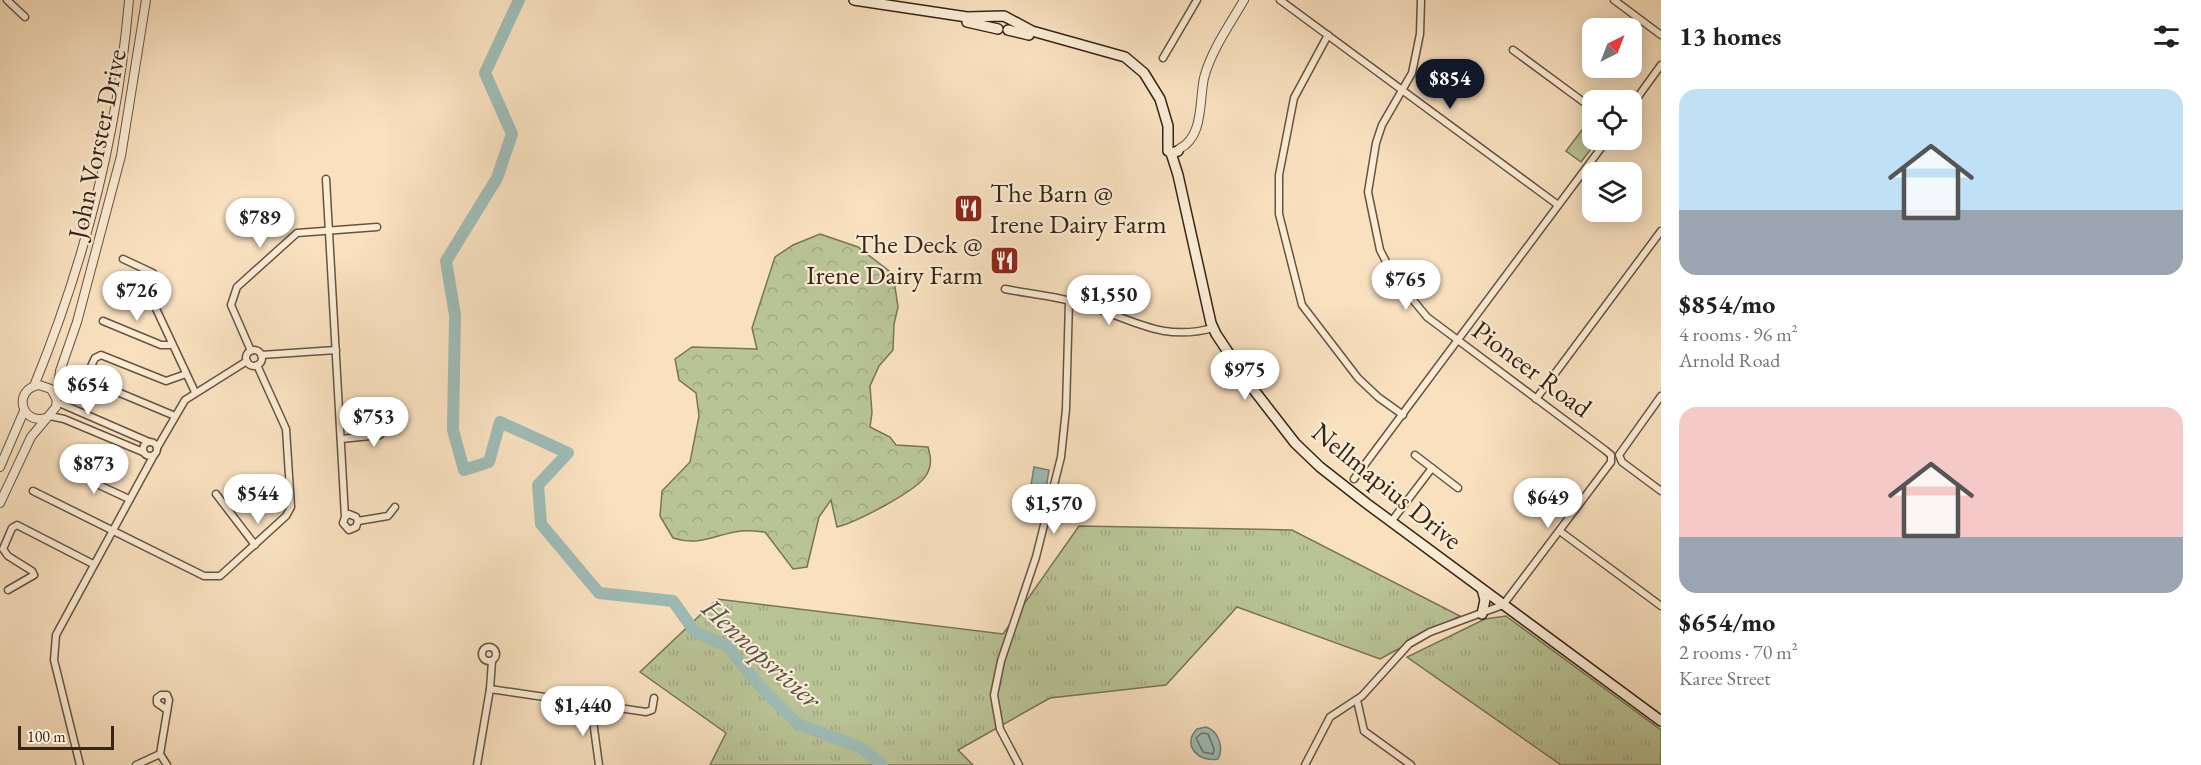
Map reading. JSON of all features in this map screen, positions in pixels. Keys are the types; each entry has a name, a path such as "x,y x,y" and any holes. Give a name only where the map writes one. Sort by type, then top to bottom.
{"main road":[{"name":"Nellmapius Drive","path":"854,0 1006,27 1115,53 1134,63 1157,91 1175,147 1178,175 1213,328 1250,385 1300,448 1333,478 1391,522 1661,721"},
{"name":"Nellmapius Drive","path":"930,13 1007,17 1006,27"},
{"path":"1482,589 1485,600 1482,614"}],"street":[{"path":"7,0 25,17"},
{"name":"John Vorster Drive","path":"34,386 69,294 90,220 117,85 129,0"},
{"name":"John Vorster Drive","path":"57,401 60,371 80,311 121,156 146,0"},
{"path":"1163,58 1197,0"},
{"path":"1175,147 1192,137 1209,64 1244,0"},
{"path":"1280,0 1558,205"},
{"name":"Pioneer Road","path":"1421,0 1415,60 1403,90 1382,125 1376,143 1368,192 1372,220 1380,250 1394,277 1425,315 1611,455 1610,465 1561,532"},
{"path":"1614,0 1661,35"},
{"path":"1328,35 1293,98 1279,175 1279,214 1302,304 1358,378 1378,397 1403,414"},
{"path":"1513,50 1582,101"},
{"path":"1642,91 1661,65"},
{"path":"1354,479 1599,150"},
{"path":"326,179 345,517 343,523 349,530 356,527 358,521"},
{"path":"251,351 231,305 235,290 288,238 301,231 377,227"},
{"path":"1536,399 1661,231"},
{"path":"123,259 153,273 149,288 152,302 195,392"},
{"path":"113,289 141,302 152,302"},
{"path":"1005,289 1069,301 1160,331 1183,334 1213,328"},
{"path":"1020,765 998,725 993,696 1001,662 1036,556 1061,457 1066,409 1069,301"},
{"path":"103,321 166,347 172,345"},
{"path":"247,361 247,355 251,351 257,351 261,355 336,350"},
{"path":"175,416 96,383 90,378 89,373 95,358 101,355 166,381 186,374"},
{"path":"257,365 261,361 261,355"},
{"path":"33,491 112,532 212,578 226,572 288,513 291,503 286,429 257,365 247,361"},
{"path":"80,765 53,649 56,635 185,400 247,361"},
{"path":"0,467 24,411 23,395 34,386 51,389 57,401 150,442 157,448"},
{"path":"1661,396 1619,455 1623,463 1661,491"},
{"path":"0,503 27,444 57,401"},
{"path":"24,411 34,419 48,417 64,419 145,454 154,455"},
{"path":"106,437 112,425"},
{"path":"340,439 380,435 387,426"},
{"path":"144,474 144,445 168,429"},
{"path":"1415,455 1458,488"},
{"path":"82,460 101,486 129,499"},
{"path":"1391,522 1432,468"},
{"path":"216,495 255,545"},
{"path":"358,521 391,515 395,507"},
{"path":"345,517 354,515 358,521"},
{"path":"8,590 34,575 32,571 8,556 3,549 12,528 17,525 93,564"},
{"path":"1305,765 1328,721 1357,700 1409,644 1430,632 1482,614 1503,604 1561,532 1661,606"},
{"path":"477,765 490,688 492,661"},
{"path":"490,688 591,706 646,712 652,710 654,698"},
{"path":"1357,700 1364,731 1411,765"},
{"path":"591,706 599,765"},
{"path":"166,710 160,754 167,765"},
{"path":"136,765 160,754"}],"green space":[{"path":"1582,130 1582,150 1590,150 1581,162 1566,151"},
{"path":"820,234 858,247 893,274 898,307 894,324 893,350 879,366 870,386 872,413 870,427 890,437 896,445 928,447 930,467 927,474 900,497 871,513 837,527 831,500 819,517 807,567 793,569 765,532 741,531 700,541 673,538 660,516 662,491 690,462 699,416 696,393 679,380 675,359 692,347 757,349 752,328 775,257 793,245"},
{"path":"1079,526 1292,530 1460,616 1380,659 1237,607 1166,685 1050,698 958,750 973,765 710,765 726,733 640,672 717,599 1003,634"},
{"path":"1506,616 1661,730 1661,765 1561,765 1407,657 1485,619"}],"water":[{"path":"1034,467 1049,470 1043,507 1028,504"},
{"path":"1206,727 1214,732 1219,740 1218,759 1204,758 1194,752 1192,747 1191,741 1197,729"}],"waterway":[{"name":"Hennopsrivier","path":"519,0 485,73 512,134 497,178 446,261 455,315 453,430 464,470 489,462 500,422 568,453 538,485 541,524 599,593 673,601 695,632 727,646 760,686 798,724 862,748 882,765"}],"place":[{"name":"The Barn @ Irene Dairy Farm","path":"969,209"},
{"name":"The Deck @ Irene Dairy Farm","path":"1004,260"}]}
